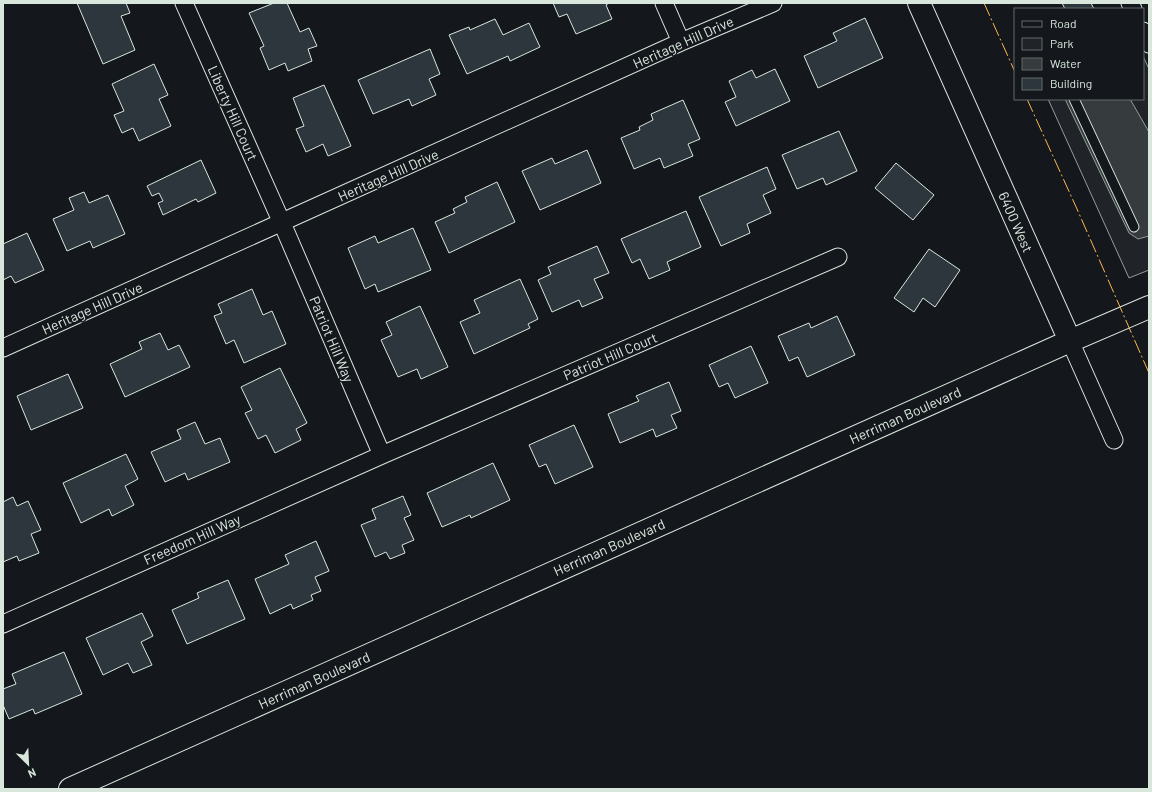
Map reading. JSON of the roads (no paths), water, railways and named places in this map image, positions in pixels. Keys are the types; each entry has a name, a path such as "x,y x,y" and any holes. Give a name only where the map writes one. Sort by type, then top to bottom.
{"street":[{"name":"Liberty Hill Court","path":"184,3 282,223"},
{"path":"664,3 681,42"},
{"name":"Heritage Hill Drive","path":"3,348 681,42 773,3"},
{"name":"6400 West","path":"919,3 1114,440"},
{"path":"1144,33 1149,44"},
{"name":"Patriot Hill Way","path":"282,223 382,455"},
{"name":"Patriot Hill Court","path":"382,455 838,257"},
{"name":"Herriman Boulevard","path":"70,789 1149,307"},
{"name":"Freedom Hill Way","path":"3,624 382,455"}],"lane":[{"path":"1074,100 1134,227"}],"water":[{"path":"1065,100 1131,100 1149,132 1149,236 1138,239 1129,233"}]}
